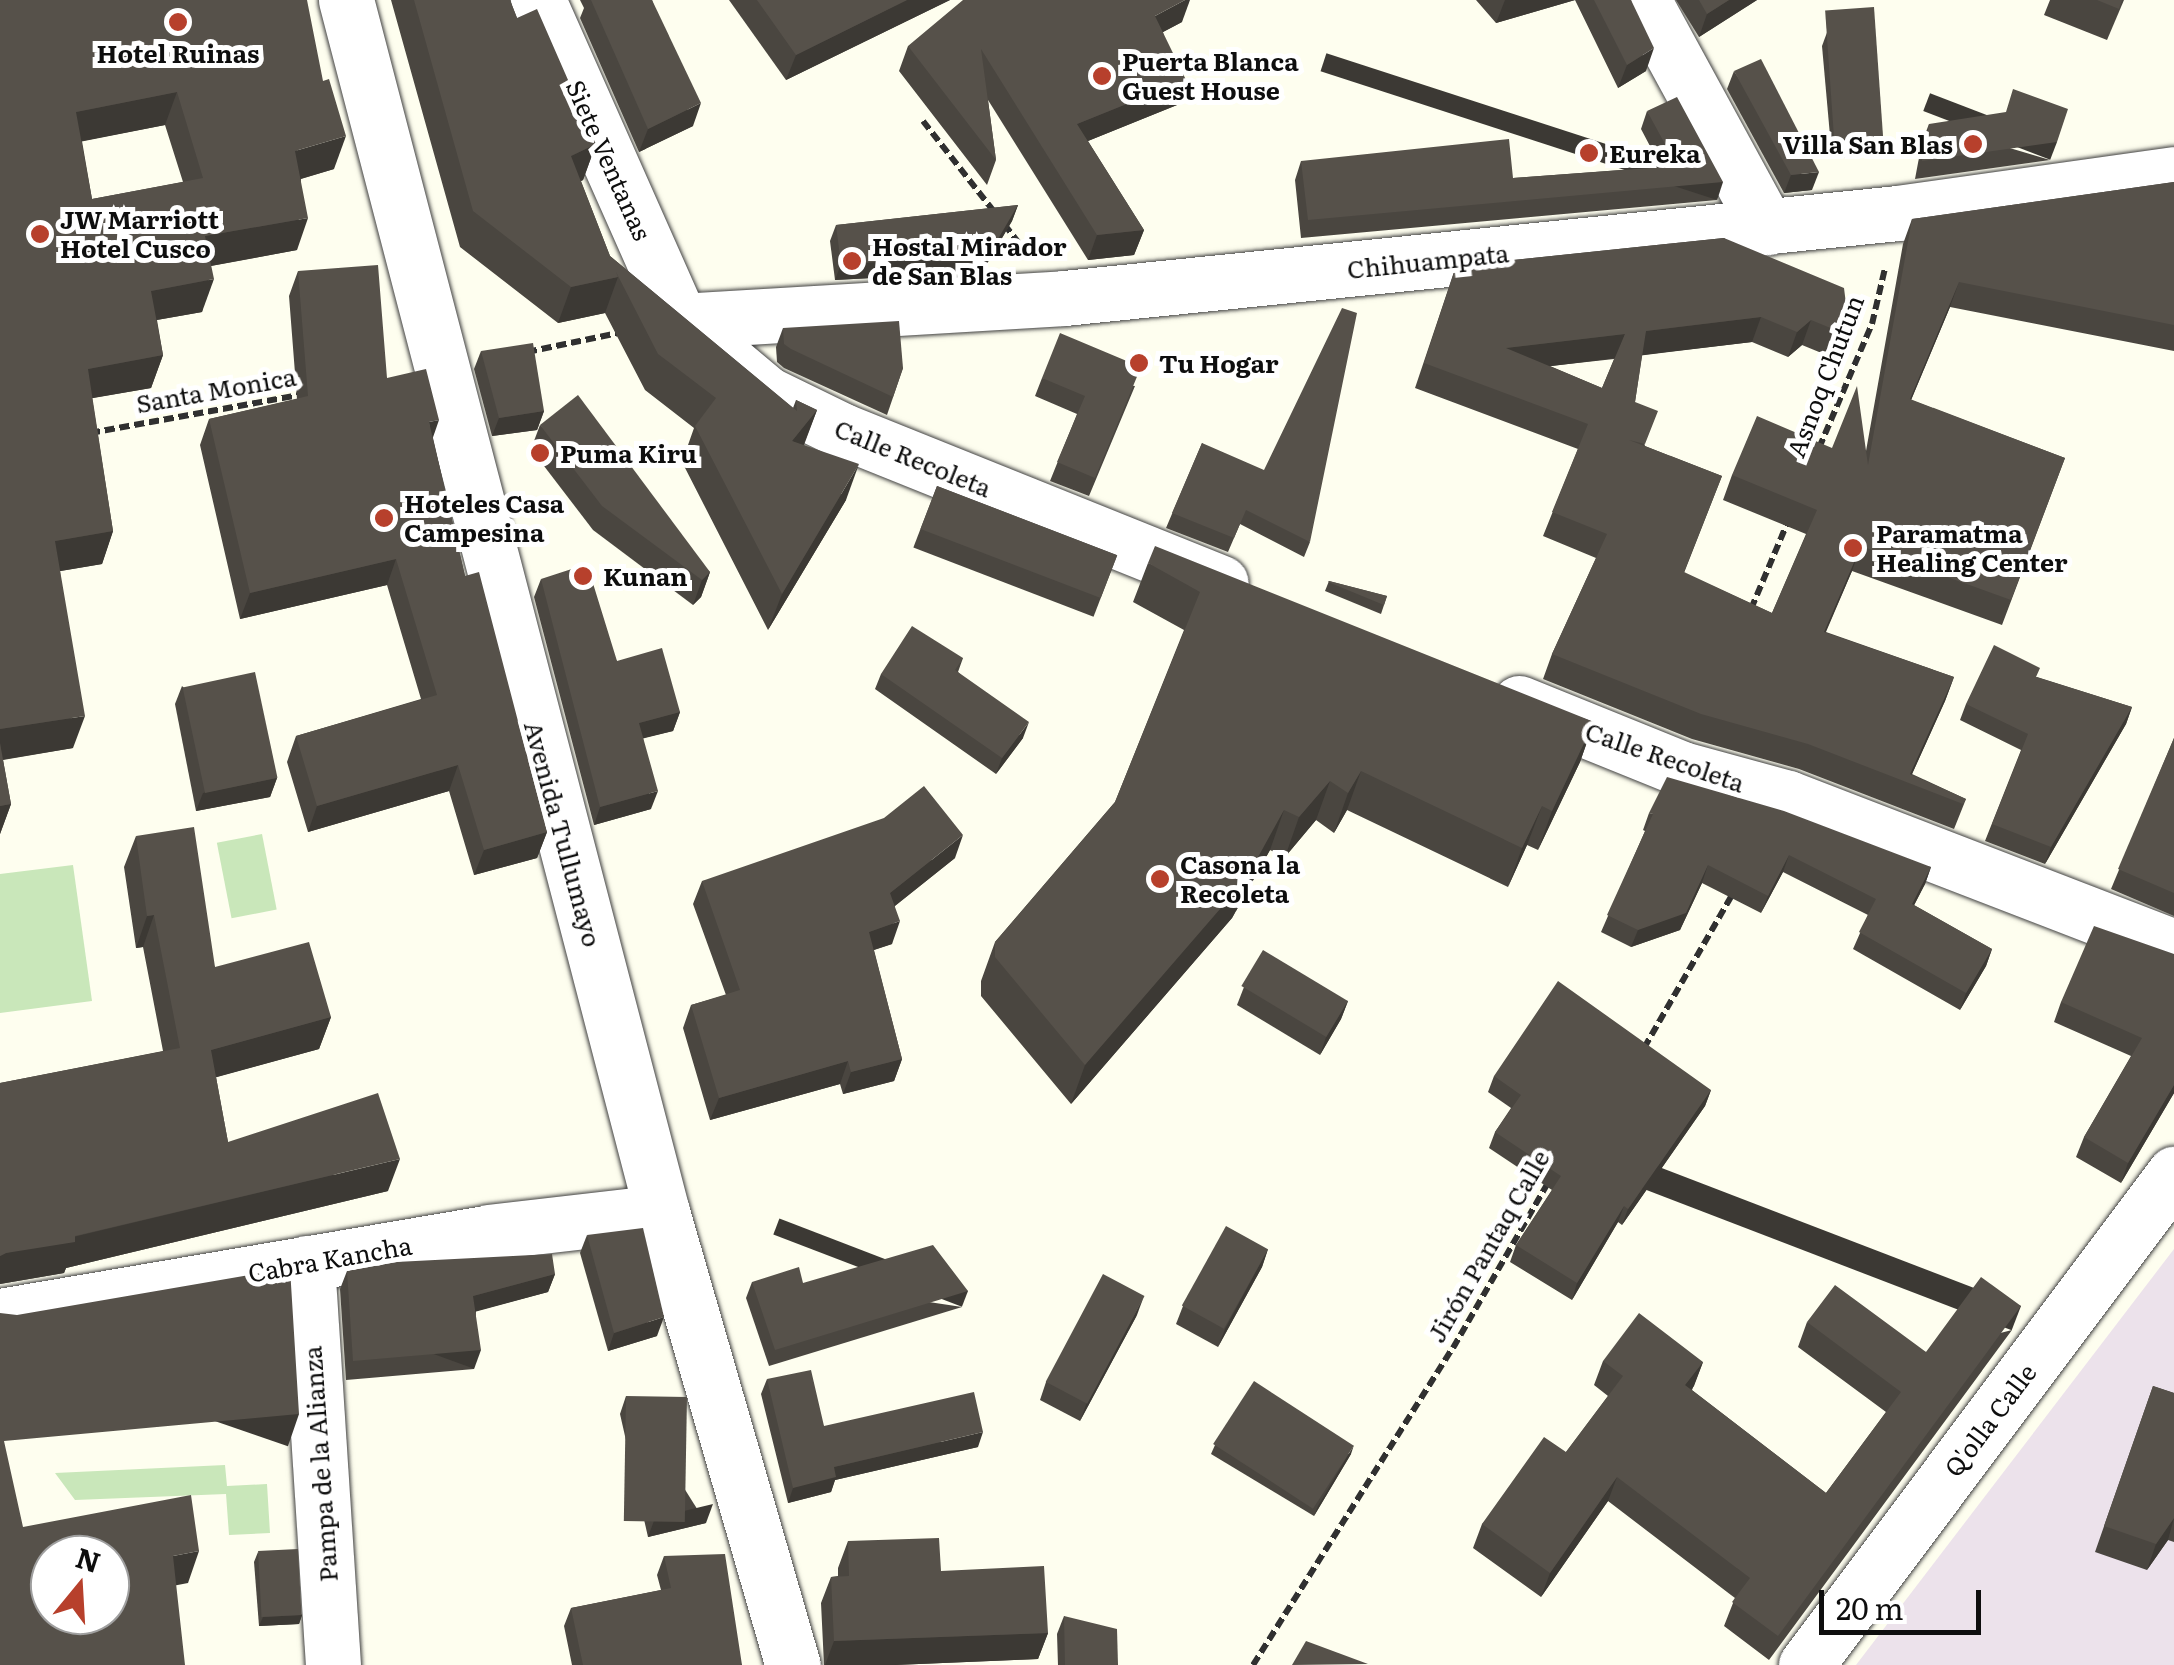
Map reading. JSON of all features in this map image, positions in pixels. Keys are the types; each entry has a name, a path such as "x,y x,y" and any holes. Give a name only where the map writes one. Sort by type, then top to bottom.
{"street":[{"name":"Avenida Tullumayo","path":"346,0 662,1212 793,1665"},
{"name":"Siete Ventanas","path":"538,0 680,321"},
{"path":"1643,0 1768,227"},
{"name":"Chihuampata","path":"680,321 1064,298 1898,213 2174,174"},
{"name":"Calle Recoleta","path":"680,321 767,394 843,431 1263,600"},
{"name":"Calle Recoleta","path":"1464,681 1682,769 1788,798 2174,948"},
{"name":"Q'olla Calle","path":"1806,1665 2174,1174"},
{"name":"Cabra Kancha","path":"0,1316 489,1232 662,1212"},
{"name":"Pampa de la Alianza","path":"308,1263 332,1665"}],"path":[{"path":"923,121 1064,298"},
{"name":"Asnoq Chutun","path":"1811,467 1872,324 1898,213"},
{"path":"440,369 680,321"},
{"name":"Santa Monica","path":"76,436 306,394"},
{"path":"1743,627 1796,502"},
{"path":"1642,1050 1739,882"},
{"name":"Jirón Pantaq Calle","path":"1253,1665 1454,1348 1557,1167"}],"shaded area":[{"path":"2174,1249 2174,1665 1856,1665"}],"green space":[{"path":"262,834 277,910 232,918 217,843"},
{"path":"73,865 92,1001 0,1013 0,874"},
{"path":"225,1465 227,1486 267,1484 270,1533 229,1535 226,1494 75,1500 55,1473"}],"building":[{"path":"0,0 307,0 323,81 329,79 346,136 295,151 308,218 205,236 214,279 151,291 163,355 88,369 113,531 55,541 85,716 0,729","holes":["177,92 203,178 92,199 76,112"]},
{"path":"414,0 510,0 517,18 537,9 596,144 571,156 610,256 797,411 796,400 817,410 792,441 859,464 782,594 695,426 716,398 658,354 616,272 618,277 571,287 473,211"},
{"path":"591,0 652,0 701,103 648,129"},
{"path":"757,0 907,0 796,55"},
{"path":"963,0 1185,0 1155,16 1186,80 1077,124 1144,230 1097,235 981,49 996,160 908,46"},
{"path":"1594,0 1631,0 1654,48 1627,65"},
{"path":"1699,0 1729,0 1707,14"},
{"path":"2097,0 2122,0 2119,9"},
{"path":"1874,7 1883,137 1834,140 1825,10"},
{"path":"1761,59 1819,172 1791,175 1734,71"},
{"path":"2013,89 2068,109 2057,142 1922,161 1929,124 2006,112"},
{"path":"1677,97 1723,182 1308,220 1301,161 1509,139 1513,178 1677,166 1647,111"},
{"path":"2174,182 2174,325 1959,282 1910,399 2065,458 2011,600 1861,546 1824,632 1954,677 1910,774 1966,799 1963,804 1808,744 1701,714 1552,654 1607,534 1552,512 1588,424 1424,363 1456,266 1724,238 1844,288 1850,336 1811,320 1797,332 1761,317 1646,331 1635,402 1658,411 1645,444 1629,440 1722,476 1684,572 1772,613 1817,510 1732,475 1757,416 1832,448 1857,386 1868,465 1912,219","holes":["1625,334 1602,388 1506,348"]},
{"path":"1018,205 988,256 841,264 836,225"},
{"path":"378,265 387,378 426,369 439,420 429,422 465,576 479,572 547,832 484,850 458,765 317,806 296,736 437,695 396,559 250,593 209,419 308,396 298,271"},
{"path":"1342,308 1357,313 1310,542 1246,510 1234,538 1172,513 1202,443 1264,470"},
{"path":"899,321 903,368 893,397 784,344 783,328"},
{"path":"1060,333 1141,367 1095,478 1057,462 1085,396 1042,378"},
{"path":"533,343 544,411 499,418 481,351"},
{"path":"578,395 710,572 702,580 602,506 540,425"},
{"path":"937,486 1117,555 1101,598 921,529"},
{"name":"Casona la Recoleta","path":"1155,546 1594,722 1552,811 1542,806 1522,848 1361,771 1348,793 1330,781 1299,817 1284,810 1246,879 1085,1065 995,957 995,942 1115,802 1200,592 1148,563"},
{"path":"587,564 617,661 662,648 680,712 639,723 658,791 600,807 541,579"},
{"path":"1328,582 1387,596 1384,605"},
{"path":"912,626 963,658 955,670 1029,722 1002,758 881,674"},
{"path":"1994,645 2040,668 2036,677 2132,707 2051,847 1992,824 2028,734 1966,704"},
{"path":"255,672 277,778 205,793 183,687"},
{"path":"2174,738 2174,893 2118,869"},
{"path":"0,743 11,804 0,806"},
{"path":"1667,777 1784,811 1931,867 1912,904 1992,949 1966,993 1859,932 1876,899 1789,855 1768,896 1708,865 1686,913 1638,930 1607,915"},
{"path":"924,786 963,835 890,893 900,921 869,932 902,1059 851,1072 848,1061 719,1098 691,1005 740,990 702,881 884,818"},
{"path":"194,827 215,967 309,942 331,1017 211,1050 228,1142 378,1093 400,1159 75,1236 75,1242 0,1256 0,1083 180,1048 154,915 147,916 136,836"},
{"path":"2094,926 2174,954 2174,1085 2128,1163 2084,1137 2142,1038 2061,1002"},
{"path":"1263,950 1348,1001 1326,1037 1241,986"},
{"path":"1558,981 1711,1090 1628,1209 1624,1206 1577,1283 1516,1245 1561,1176 1495,1132 1521,1095 1494,1076"},
{"path":"1226,1226 1268,1249 1224,1329 1182,1306"},
{"path":"643,1228 664,1317 614,1333 587,1235"},
{"path":"933,1245 968,1291 775,1350 752,1282 799,1267 803,1283"},
{"path":"552,1254 555,1274 473,1296 481,1350 353,1361 347,1271 396,1262"},
{"path":"290,1268 299,1414 4,1441 23,1527 191,1495 199,1551 173,1556 185,1665 0,1665 0,1313 17,1315"},
{"path":"1103,1274 1144,1296 1087,1404 1046,1382"},
{"path":"1981,1277 2021,1306 1778,1636 1732,1602 1750,1578 1617,1477 1550,1573 1482,1524 1544,1437 1566,1452 1623,1376 1603,1361 1639,1313 1703,1362 1685,1385 1826,1493 1901,1392 1807,1322 1835,1285 1926,1352"},
{"path":"811,1370 824,1426 974,1392 983,1432 834,1467 836,1477 793,1488 767,1379"},
{"path":"1254,1381 1354,1446 1313,1509 1213,1444"},
{"path":"2153,1386 2174,1393 2174,1518 2156,1544 2104,1526"},
{"path":"626,1396 687,1397 685,1522 624,1521"},
{"path":"939,1538 941,1571 1044,1566 1048,1633 834,1641 831,1577 849,1576 848,1541"},
{"path":"298,1549 301,1615 262,1617 258,1551"},
{"path":"725,1554 742,1665 583,1665 571,1608 671,1588 664,1556"},
{"path":"1064,1616 1117,1629 1118,1665 1065,1665"},
{"path":"1306,1641 1368,1664 1292,1665"}],"place":[{"name":"Hotel Ruinas","path":"178,22"},
{"name":"Puerta Blanca Guest House","path":"1102,76"},
{"name":"Villa San Blas","path":"1973,144"},
{"name":"Eureka","path":"1589,153"},
{"name":"JW Marriott Hotel Cusco","path":"40,234"},
{"name":"Hostal Mirador de San Blas","path":"852,261"},
{"name":"Tu Hogar","path":"1139,363"},
{"name":"Puma Kiru","path":"540,453"},
{"name":"Hoteles Casa Campesina","path":"384,518"},
{"name":"Paramatma Healing Center","path":"1853,548"},
{"name":"Kunan","path":"583,576"},
{"name":"Casona la Recoleta","path":"1160,879"}]}
